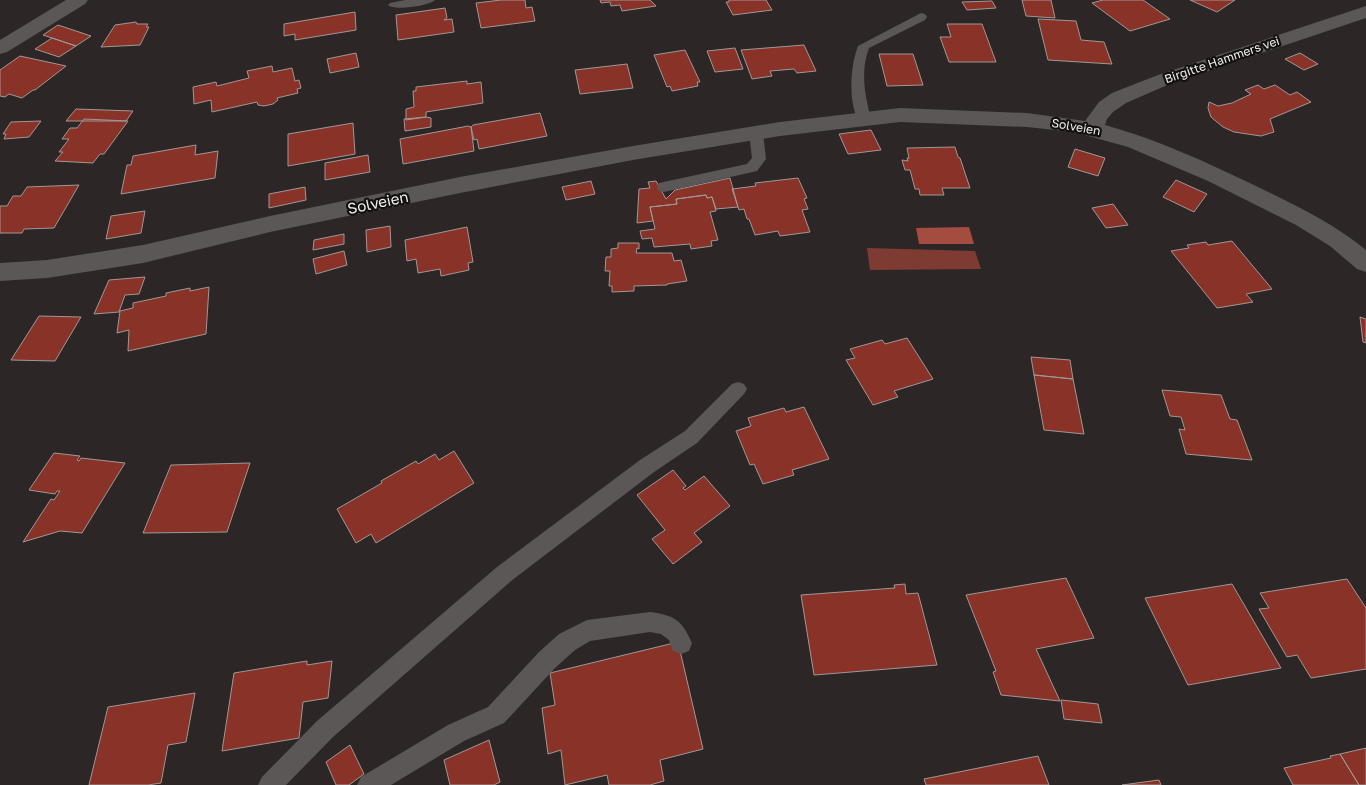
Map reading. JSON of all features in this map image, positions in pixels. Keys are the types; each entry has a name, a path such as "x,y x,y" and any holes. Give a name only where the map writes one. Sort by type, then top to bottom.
{"street":[{"path":"0,48 78,0"},
{"name":"Birgitte Hammers vei","path":"1093,129 1097,117 1106,107 1119,98 1165,79 1366,12"},
{"name":"Solveien","path":"0,272 47,269 143,254 270,224 460,185 756,132 900,115 1027,120 1093,129 1136,142 1216,176 1304,219 1338,240 1366,263"}],"lane":[{"path":"394,5 430,0"},
{"path":"864,118 857,88 860,55 864,46 921,17"},
{"path":"664,187 752,168 760,159 756,132"},
{"path":"270,785 325,729 470,606 504,574 647,466 691,437 738,389"},
{"path":"369,785 456,733 496,715 547,660 567,642 587,631 650,622 665,624 676,633 681,643"}],"shaded area":[{"path":"969,227 974,244 919,244 916,228"},
{"path":"867,248 975,251 981,269 870,270"}],"building":[{"path":"525,0 526,8 532,7 535,21 481,28 476,3"},
{"path":"600,0 650,0 656,6 622,11 620,5 611,6 610,2 601,3"},
{"path":"729,0 766,0 772,10 733,15 726,2 729,2"},
{"path":"1022,0 1051,0 1055,18 1026,16"},
{"path":"1103,0 1143,0 1170,19 1130,31 1092,3"},
{"path":"1190,0 1235,0 1217,12"},
{"path":"992,1 996,8 967,10 962,2"},
{"path":"445,8 447,18 444,20 452,19 454,32 398,40 396,15"},
{"path":"355,12 356,30 295,40 295,34 284,36 284,24"},
{"path":"1038,19 1076,21 1081,40 1104,42 1112,64 1048,60"},
{"path":"136,22 137,24 148,24 146,27 149,27 140,45 101,47 115,25"},
{"path":"947,24 982,24 996,62 949,62 940,37 951,37"},
{"path":"58,25 91,36 76,46 43,35"},
{"path":"52,38 76,46 59,57 35,49"},
{"path":"804,45 816,71 797,73 794,69 770,71 772,76 752,79 741,50"},
{"path":"735,48 743,69 715,72 707,51"},
{"path":"685,50 700,82 697,82 698,86 672,91 670,86 667,87 654,55"},
{"path":"356,53 359,67 330,73 327,59"},
{"path":"1300,53 1318,64 1304,70 1285,59"},
{"path":"879,54 913,54 923,85 887,86"},
{"path":"20,56 66,66 22,98 9,94 5,97 0,96 0,70"},
{"path":"627,64 633,88 580,94 575,70"},
{"path":"272,66 273,72 292,68 295,81 299,80 301,88 297,89 298,93 277,98 278,100 273,104 264,106 258,105 257,102 212,112 211,100 194,104 193,87 216,82 217,86 249,78 247,71"},
{"path":"467,81 467,84 481,82 483,103 426,112 426,117 406,120 406,109 414,107 413,91 416,91 416,87"},
{"path":"1258,85 1264,89 1275,85 1290,95 1297,92 1311,102 1270,119 1274,132 1261,136 1234,132 1223,127 1211,117 1208,108 1209,102 1218,106 1232,103 1251,94 1245,90"},
{"path":"76,109 133,111 126,121 66,121"},
{"path":"540,113 547,136 479,149 477,139 474,140 471,127 473,125"},
{"path":"431,118 431,127 405,131 404,119"},
{"path":"84,119 128,121 104,154 100,154 93,163 55,161 63,152 59,152 69,139 62,139 70,128 77,128"},
{"path":"41,121 29,137 4,139 6,134 3,134 11,122"},
{"path":"353,123 355,154 288,166 288,134"},
{"path":"471,127 474,151 403,164 400,139"},
{"path":"871,130 881,150 848,154 839,134"},
{"path":"196,145 195,155 218,151 215,178 121,194 127,165 131,165 133,156"},
{"path":"955,147 970,188 942,188 944,195 920,195 919,189 915,189 910,170 905,170 902,160 908,161 907,148"},
{"path":"1075,149 1105,158 1098,176 1068,167"},
{"path":"368,155 370,172 325,180 325,163"},
{"path":"730,178 738,207 716,209 712,197 707,198 706,195 676,199 677,204 650,207 653,221 637,223 639,189 650,188 648,182 656,181 666,199 675,190"},
{"path":"798,178 807,198 804,199 808,209 802,210 810,232 780,236 778,231 755,235 744,209 739,210 732,189 756,186 755,183"},
{"path":"1176,180 1207,194 1194,212 1163,197"},
{"path":"591,181 595,194 566,200 562,187"},
{"path":"79,185 54,228 24,229 22,233 0,233 0,206 7,206 13,196 21,196 27,187"},
{"path":"305,187 306,200 269,208 269,194"},
{"path":"706,195 707,198 712,197 716,211 710,212 718,240 711,241 712,246 691,249 690,244 654,247 652,238 642,239 640,231 655,229 650,207 677,204 676,199"},
{"path":"1113,204 1128,225 1106,228 1092,208"},
{"path":"145,211 141,233 106,239 111,216"},
{"path":"390,226 391,247 367,252 366,230"},
{"path":"467,227 473,262 468,263 469,270 441,276 440,269 418,273 416,259 407,261 405,240"},
{"path":"344,234 344,244 313,250 314,240"},
{"path":"1232,241 1272,289 1246,294 1253,302 1217,308 1171,251 1189,248 1187,245 1206,242 1208,245"},
{"path":"618,243 639,243 639,249 637,248 636,253 672,253 674,261 681,260 687,281 667,285 634,286 634,291 612,292 612,286 609,286 610,271 605,271 606,257 611,257 611,249 618,248"},
{"path":"344,251 347,265 316,274 313,259"},
{"path":"145,277 139,294 125,295 119,312 94,314 109,280"},
{"path":"209,287 206,334 128,351 129,330 117,333 120,311 133,308 133,303 166,296 166,293 190,288 190,291"},
{"path":"39,316 81,317 55,361 11,360"},
{"path":"1360,317 1366,319 1366,343 1363,342"},
{"path":"907,338 933,379 894,391 898,397 873,405 846,360 855,358 850,349 882,340 885,344"},
{"path":"1031,357 1070,360 1073,379 1034,375"},
{"path":"1034,375 1073,379 1084,434 1044,430"},
{"path":"1162,390 1221,395 1230,419 1237,420 1252,460 1186,454 1179,429 1185,430 1181,417 1170,416"},
{"path":"804,407 829,459 792,470 794,475 763,484 754,464 750,465 736,431 751,426 748,418 784,408 786,412"},
{"path":"454,451 474,483 376,543 371,534 356,543 337,509 416,461 418,464 435,454 439,460"},
{"path":"54,453 80,456 77,460 79,461 81,458 125,463 82,533 60,531 23,542 51,499 54,500 60,491 57,491 55,494 29,490"},
{"path":"250,463 227,532 143,533 171,465"},
{"path":"673,470 686,486 683,488 685,490 704,476 730,506 694,533 702,542 673,564 652,539 665,530 637,495"},
{"path":"1066,578 1094,638 1036,649 1060,701 1001,695 993,672 996,671 966,595"},
{"path":"1347,579 1366,608 1366,669 1311,678 1297,655 1287,657 1259,609 1269,608 1260,593"},
{"path":"905,584 906,594 918,593 937,665 814,675 801,595 895,588 894,585"},
{"path":"1232,584 1281,668 1188,685 1145,598"},
{"path":"678,642 703,749 660,760 664,781 650,785 609,785 607,775 565,785 561,750 548,754 542,708 555,705 550,673"},
{"path":"307,661 307,665 332,661 328,698 303,702 299,738 222,751 234,673"},
{"path":"195,693 186,742 168,745 161,783 148,785 89,785 108,707"},
{"path":"1061,700 1098,704 1102,723 1064,719"},
{"path":"489,740 500,782 494,785 450,785 444,760"},
{"path":"350,745 364,774 349,785 336,785 326,762"},
{"path":"1366,748 1366,785 1359,785 1340,754"},
{"path":"1340,754 1359,785 1293,785 1284,768 1331,758 1330,756"},
{"path":"1038,756 1049,785 926,785 924,779"},
{"path":"1159,780 1161,785 1122,785"}]}
